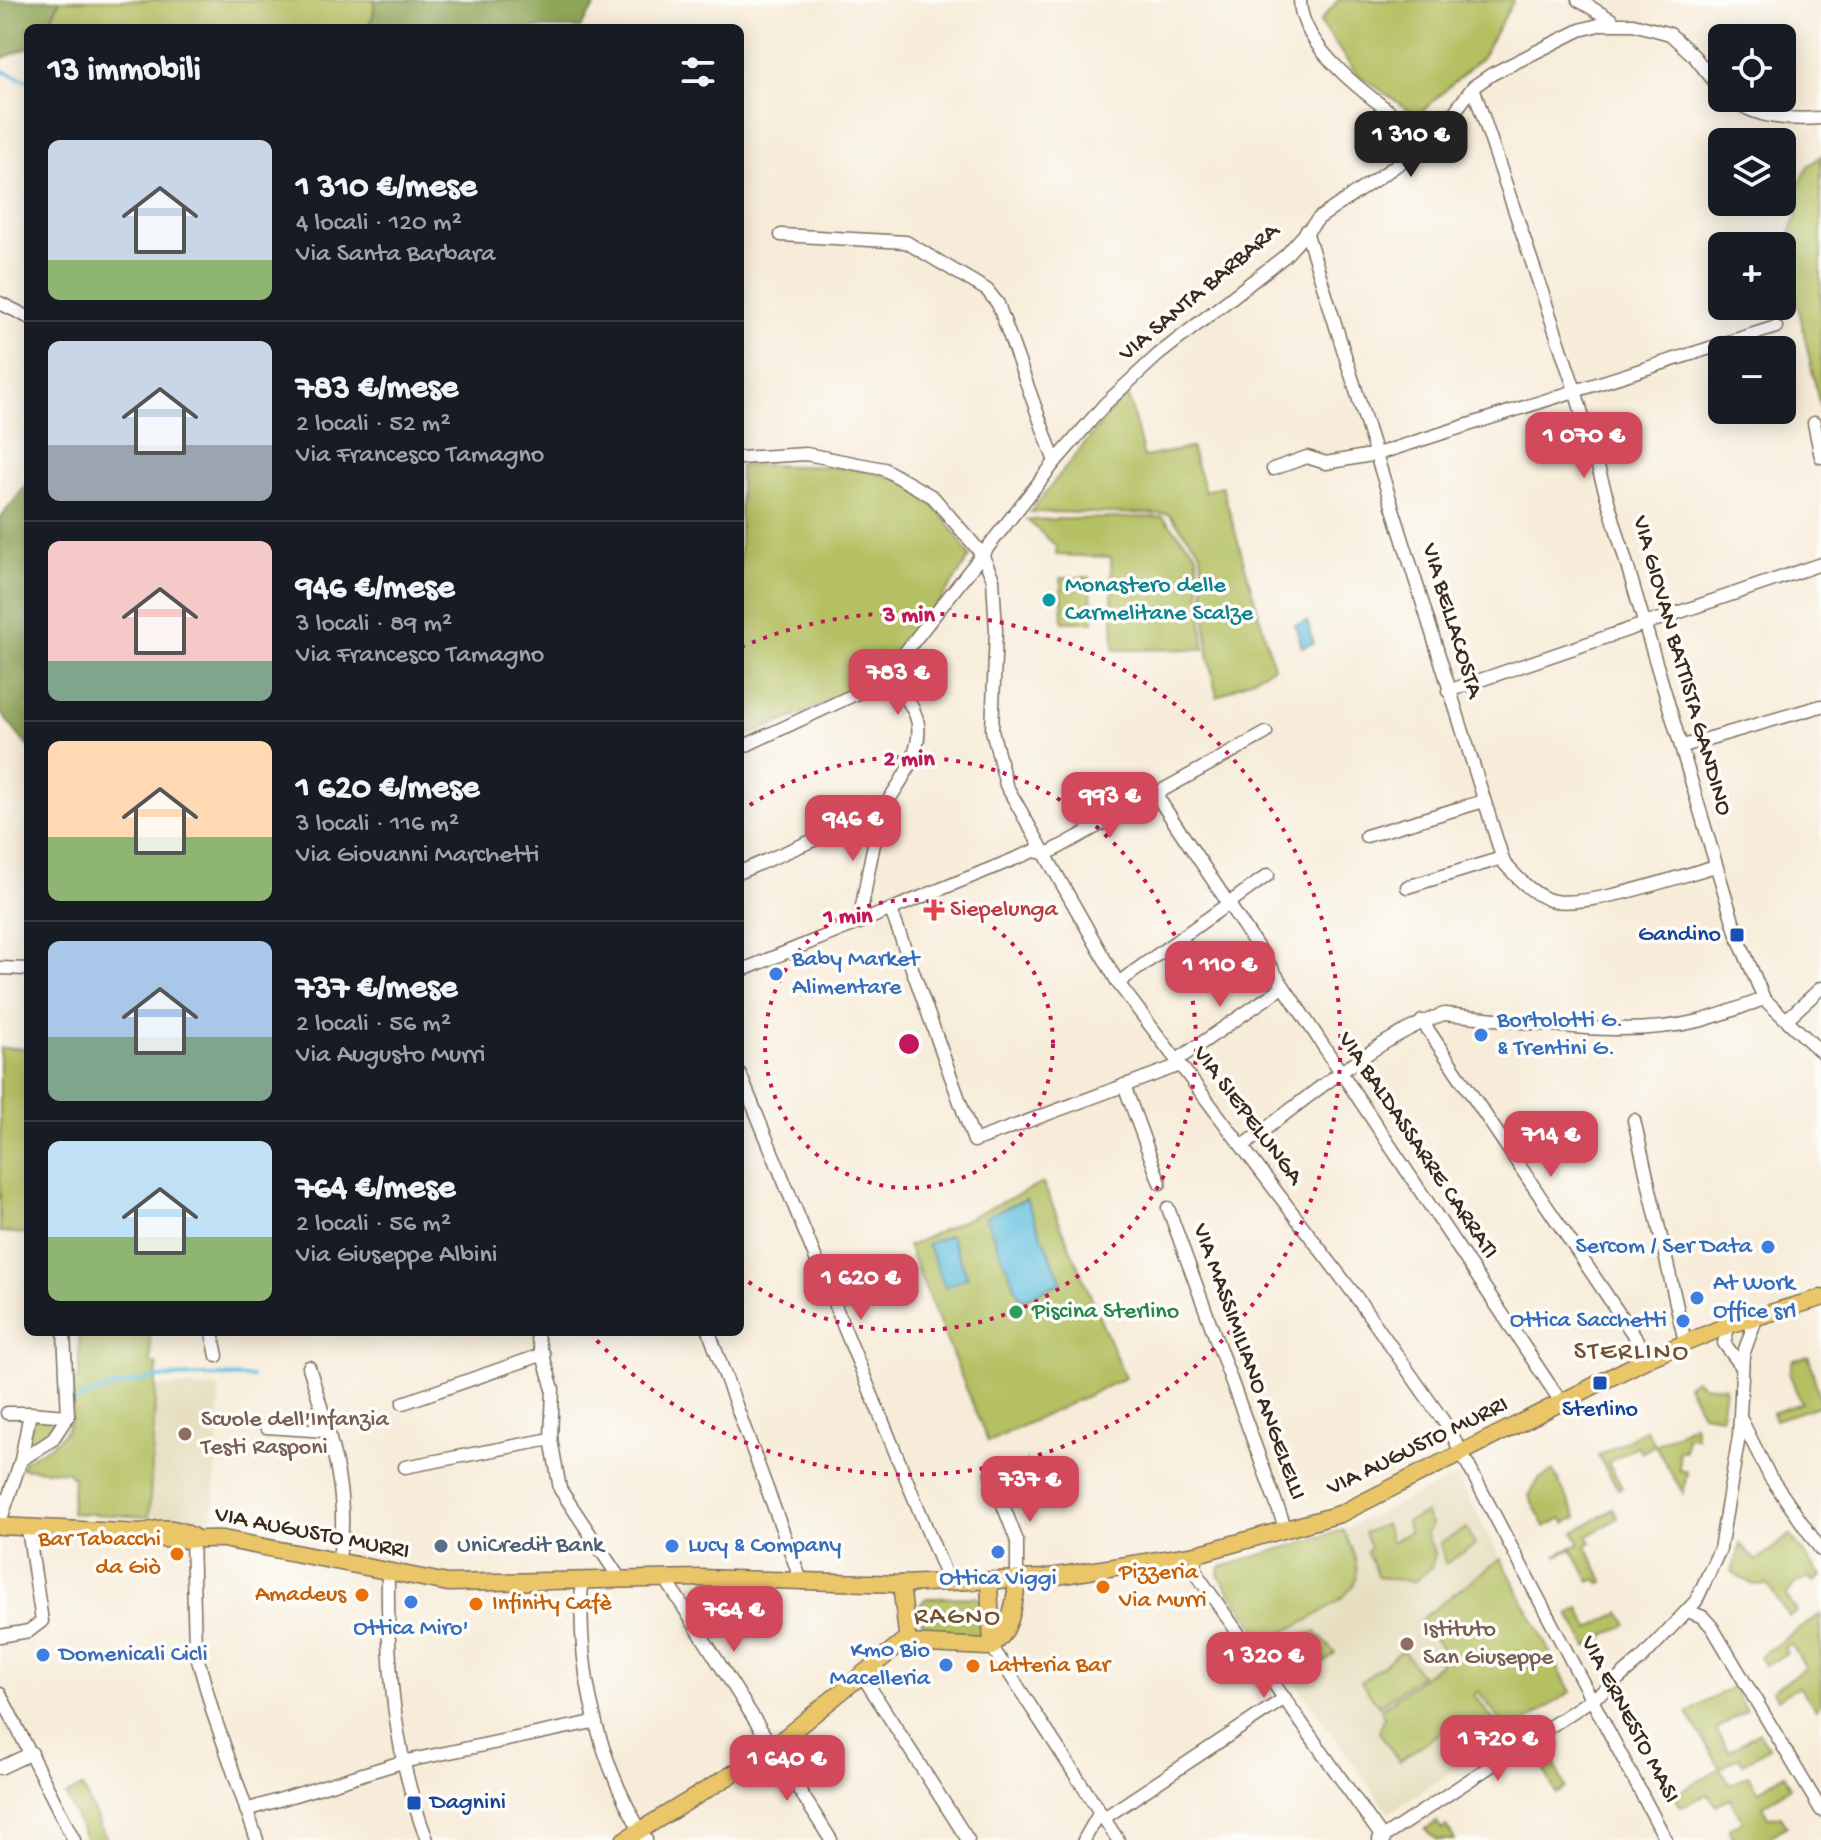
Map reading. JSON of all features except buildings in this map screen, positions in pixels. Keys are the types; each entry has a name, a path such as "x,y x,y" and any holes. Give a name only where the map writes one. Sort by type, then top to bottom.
{"main road":[{"name":"VIA AUGUSTO MURRI","path":"0,1524 28,1529 142,1533 156,1528 179,1529 192,1536 448,1583 665,1578 901,1584 1017,1581 1197,1554 1340,1514 1649,1358 1729,1325 1821,1298"},
{"path":"992,1647 1013,1610 1017,1581"},
{"path":"989,1583 992,1647"},
{"path":"901,1584 906,1639 913,1646 992,1647"},
{"path":"624,1840 644,1835 773,1748 906,1639"}],"street":[{"path":"1300,0 1300,18 1353,86 1429,140"},
{"path":"1578,0 1602,18 1658,28 1670,34 1708,74"},
{"name":"VIA SANTA BARBARA","path":"744,746 836,705 882,674 928,625 1055,462 1130,380 1285,256 1306,231 1338,202 1399,165 1429,140 1473,87 1510,63 1580,30 1623,23"},
{"name":"VIA GIOVAN BATTISTA GANDINO","path":"1473,87 1575,390 1737,935 1764,999 1821,1052"},
{"path":"1758,112 1773,117 1821,118"},
{"name":"VIA BELLACOSTA","path":"1306,231 1502,858 1526,886 1548,900 1576,904 1716,866"},
{"path":"781,235 906,242 987,290 998,304 1055,462"},
{"path":"0,303 24,315"},
{"path":"1273,469 1307,457 1326,463 1377,454 1776,327"},
{"path":"1814,423 1821,457"},
{"name":"VIA SIEPELUNGA","path":"744,458 806,454 884,469 933,497 982,554 989,566 996,631 991,718 999,766 1006,785 1118,983 1398,1354 1462,1452"},
{"path":"1448,691 1821,564"},
{"path":"859,923 883,810 913,761 920,739 918,715 905,693 882,674"},
{"path":"1683,746 1821,706"},
{"path":"744,969 1034,851 1047,854 1266,733"},
{"name":"VIA BALDASSARRE CARRATI","path":"1156,795 1561,1402"},
{"path":"1366,836 1484,801"},
{"path":"744,870 883,810"},
{"path":"1407,887 1502,858"},
{"path":"1118,983 1268,875"},
{"path":"891,910 974,1141 1179,1062 1283,987"},
{"path":"0,968 24,969"},
{"path":"1787,1019 1821,988"},
{"path":"1243,1146 1343,1073 1422,1021 1444,1014 1613,1028 1654,1027 1698,1021 1764,999"},
{"path":"1422,1021 1649,1358"},
{"path":"1124,1085 1160,1183"},
{"path":"745,1100 949,1583"},
{"path":"1634,1120 1685,1342"},
{"name":"VIA MASSIMILIANO ANGELELLI","path":"1168,1208 1286,1530"},
{"path":"1197,1554 1198,1576 1382,1839 1593,1699 1642,1658 1688,1611 1706,1585 1720,1549 1741,1418 1745,1344 1757,1316"},
{"path":"1729,1325 1724,1343 1742,1367"},
{"path":"21,1460 52,1440 68,1416 64,1336"},
{"path":"213,1336 217,1356"},
{"path":"537,1336 553,1389 551,1439 563,1497 620,1579"},
{"path":"710,1336 802,1583"},
{"path":"403,1403 544,1354"},
{"path":"309,1367 328,1431 342,1497 344,1535 338,1562"},
{"path":"7,1413 68,1416"},
{"path":"0,1524 21,1460 30,1413"},
{"path":"1741,1418 1770,1477 1821,1550"},
{"path":"266,1427 328,1431"},
{"path":"405,1467 551,1439"},
{"name":"VIA ERNESTO MASI","path":"1462,1452 1666,1840"},
{"path":"991,1474 1017,1541 1017,1581"},
{"path":"0,1636 29,1631 42,1621 28,1529"},
{"path":"192,1536 195,1649 257,1840"},
{"path":"388,1572 389,1683 402,1762 427,1840"},
{"path":"665,1578 831,1840"},
{"path":"582,1580 584,1652 593,1722 610,1773 644,1835"},
{"path":"1688,1611 1703,1617 1712,1627 1821,1810"},
{"path":"992,1647 1118,1840"},
{"path":"862,1675 968,1840"},
{"path":"0,1694 74,1840"},
{"path":"1084,1840 1102,1815 1285,1698"},
{"path":"246,1810 402,1762 593,1722"},
{"path":"0,1768 32,1753"}],"shaded area":[{"name":"Scuole dell'Infanzia Testi Rasponi","path":"156,1386 220,1388 213,1521 149,1517"},
{"name":"Istituto San Giuseppe","path":"1457,1476 1571,1692 1389,1813 1218,1575 1221,1567 1343,1530"}],"green space":[{"path":"0,0 60,0 49,24 24,24 24,50 0,59"},
{"path":"60,0 375,0 373,17 369,24 49,24"},
{"path":"375,0 599,0 583,24 369,24 373,17"},
{"path":"1338,0 1514,0 1482,57 1417,116 1355,72 1320,22"},
{"path":"1821,156 1821,412 1796,297 1796,232 1790,232 1798,212 1796,190 1808,167"},
{"path":"1127,391 1144,457 1191,448 1205,491 1222,486 1274,667 1217,697 1208,654 1201,552 1169,514 1030,512"},
{"path":"744,466 847,468 905,483 936,507 970,557 920,627 875,673 830,702 744,737"},
{"path":"24,488 24,742 0,712 0,518"},
{"path":"1163,517 1197,554 1204,649 1114,650 1111,557 1056,555 1056,546 1027,520"},
{"path":"1090,577 1093,622 1063,622 1061,578"},
{"path":"0,1048 24,1048 24,1234 0,1232"},
{"name":"Piscina Sterlino","path":"1043,1183 1125,1378 988,1442 908,1246"},
{"path":"79,1336 150,1336 151,1363 157,1365 149,1517 71,1513 73,1478 68,1472 21,1468 24,1461 65,1432 72,1413 73,1383 79,1379"},
{"path":"1809,1357 1821,1405 1775,1420 1772,1413 1801,1403 1789,1373 1793,1360"},
{"path":"1695,1379 1703,1385 1725,1387 1721,1416 1702,1413 1687,1385"},
{"path":"32,1419 63,1420 56,1430 27,1447"},
{"path":"1694,1424 1696,1437 1686,1436 1685,1451 1679,1450 1679,1470 1687,1472 1683,1493 1655,1445"},
{"path":"1646,1429 1655,1445 1641,1453 1637,1446 1608,1463 1622,1487 1618,1489 1598,1456"},
{"path":"1553,1471 1577,1517 1565,1523 1562,1518 1545,1527 1529,1496 1539,1479"},
{"path":"1613,1509 1618,1518 1587,1537 1591,1542 1586,1546 1604,1582 1600,1584 1596,1579 1590,1582 1572,1549 1556,1556 1580,1543 1574,1532"},
{"path":"1425,1513 1432,1526 1426,1534 1435,1554 1431,1568 1414,1582 1378,1577 1367,1552 1370,1547 1364,1533 1385,1524 1391,1542 1410,1532 1406,1522"},
{"path":"1467,1528 1475,1545 1445,1564 1440,1543"},
{"path":"1343,1530 1356,1563 1354,1584 1337,1602 1280,1636 1278,1646 1293,1667 1287,1671 1218,1575 1221,1567"},
{"path":"1790,1535 1821,1576 1813,1582 1810,1578 1796,1583 1786,1595 1797,1612 1789,1617 1767,1584 1753,1585 1732,1572 1740,1544 1756,1561"},
{"path":"1501,1558 1571,1692 1510,1732 1478,1691 1474,1695 1505,1736 1466,1762 1444,1730 1399,1761 1379,1732 1384,1718 1381,1709 1440,1664 1445,1653 1420,1620"},
{"path":"976,1597 983,1602 981,1639 924,1641 920,1605 926,1598"},
{"path":"1580,1608 1589,1629 1620,1612 1627,1624 1587,1647 1569,1614"},
{"path":"1821,1614 1821,1703 1816,1709 1799,1686 1778,1699 1772,1690 1806,1668 1791,1644 1784,1648 1787,1653 1765,1666 1760,1656"},
{"path":"1316,1632 1335,1653 1308,1674 1287,1646 1292,1637"},
{"path":"1403,1650 1421,1675 1379,1706 1361,1682"},
{"path":"1732,1687 1746,1710 1716,1730 1729,1751 1759,1732 1769,1748 1743,1764 1739,1757 1720,1769 1731,1785 1748,1775 1759,1791 1784,1774 1791,1787 1762,1806 1768,1817 1781,1816 1787,1826 1764,1840 1729,1840 1734,1838 1729,1829 1743,1821 1730,1799 1716,1805 1708,1794 1681,1807 1674,1795 1720,1768 1687,1713"},
{"path":"1559,1741 1561,1747 1551,1754 1565,1788 1556,1794 1537,1755"},
{"path":"82,1787 107,1840 86,1840 66,1796"},
{"path":"1437,1822 1442,1829 1446,1826 1455,1840 1437,1840 1426,1829"}],"water":[{"path":"1307,621 1314,643 1302,647 1295,625"},
{"path":"1026,1199 1062,1282 1021,1300 985,1217"},
{"path":"950,1235 968,1277 945,1287 927,1244"}],"waterway":[{"path":"0,70 24,79"},
{"path":"75,1401 121,1385 162,1378 252,1377"}],"place":[{"name":"Monastero delle Carmelitane Scalze","path":"1049,600"},
{"name":"Siepelunga","path":"934,910"},
{"name":"Gandino","path":"1737,935"},
{"name":"Baby Market Alimentare","path":"776,974"},
{"name":"Bortolotti G. & Trentini G.","path":"1481,1035"},
{"name":"Sercom / Ser Data","path":"1768,1247"},
{"name":"At Work Office srl","path":"1697,1298"},
{"name":"Piscina Sterlino","path":"1016,1312"},
{"name":"Ottica Sacchetti","path":"1683,1321"},
{"name":"Sterlino","path":"1600,1383"},
{"name":"Scuole dell'Infanzia Testi Rasponi","path":"185,1434"},
{"name":"UniCredit Bank","path":"441,1546"},
{"name":"Lucy & Company","path":"672,1546"},
{"name":"Ottica Viggi","path":"998,1552"},
{"name":"Bar Tabacchi da Giò","path":"177,1554"},
{"name":"Pizzeria Via Murri","path":"1103,1587"},
{"name":"Amadeus","path":"362,1595"},
{"name":"Ottica Miro'","path":"411,1602"},
{"name":"Infinity Cafè","path":"476,1604"},
{"name":"Istituto San Giuseppe","path":"1407,1644"},
{"name":"Domenicali Cicli","path":"43,1655"},
{"name":"Km0 Bio Macelleria","path":"946,1665"},
{"name":"Latteria Bar","path":"973,1666"},
{"name":"Dagnini","path":"414,1803"}],"district":[{"name":"STERLINO","path":"1632,1353"},
{"name":"RAGNO","path":"958,1618"}]}
